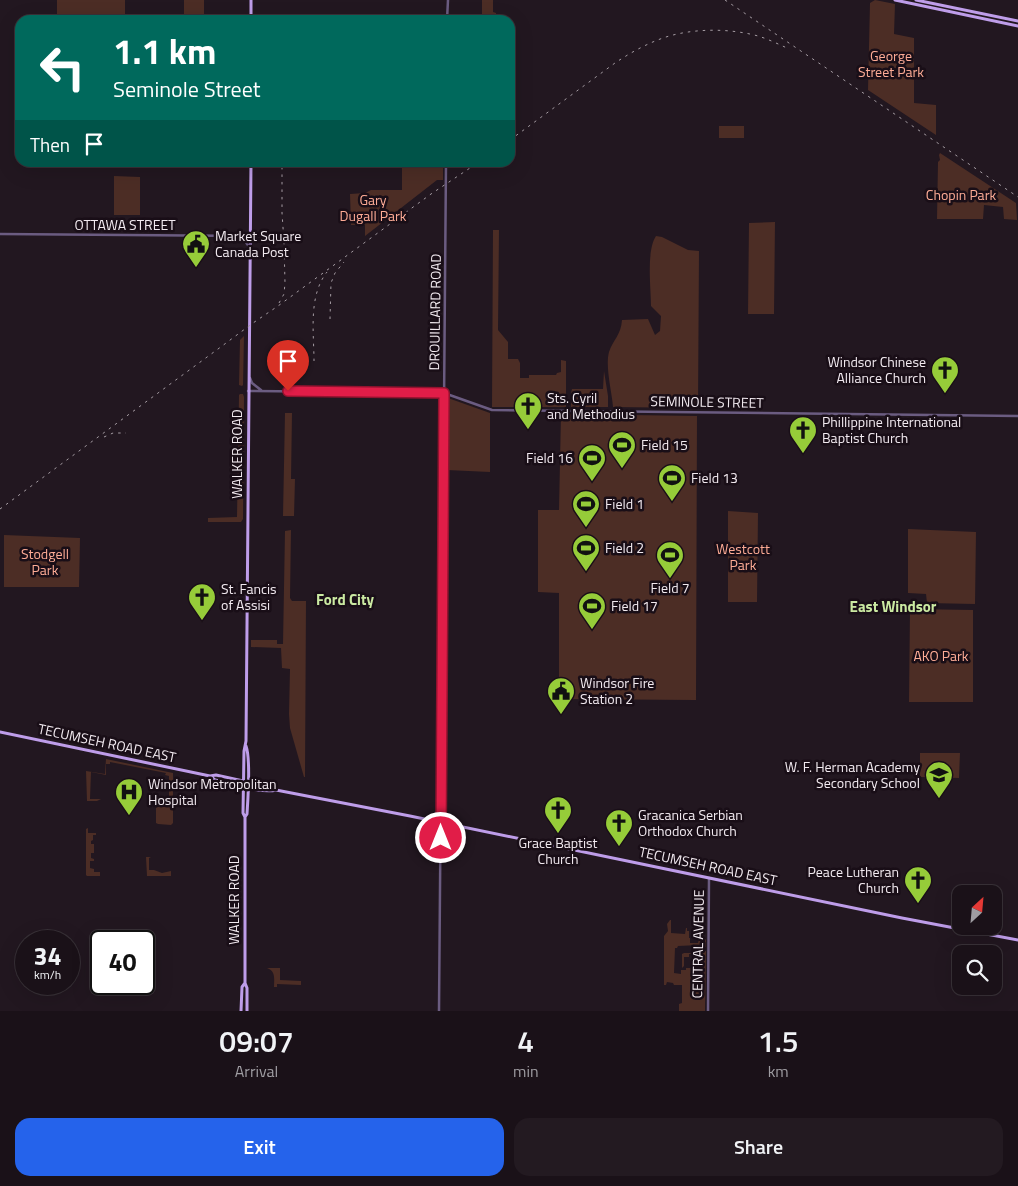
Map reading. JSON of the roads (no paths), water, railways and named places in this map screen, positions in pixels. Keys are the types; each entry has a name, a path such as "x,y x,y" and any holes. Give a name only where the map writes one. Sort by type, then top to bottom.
{"main road":[{"path":"251,0 251,15"},
{"path":"895,0 1018,26"},
{"path":"916,0 1018,21"},
{"name":"WALKER ROAD","path":"247,1011 248,988 245,983 245,817 247,814 244,786 244,751 246,746 250,167"},
{"name":"TECUMSEH ROAD EAST","path":"0,732 210,776 216,775 232,778 271,787 276,790 902,918 1018,940"},
{"name":"WALKER ROAD","path":"245,798 248,787 248,751 246,746"},
{"path":"232,778 237,778 244,767"},
{"name":"TECUMSEH ROAD EAST","path":"210,776 215,780 248,787 270,791 276,790"},
{"path":"230,783 237,787 245,798 258,789"},
{"name":"WALKER ROAD","path":"242,1011 242,987 245,983"}],"street":[{"path":"447,15 448,0"},
{"name":"DROUILLARD ROAD","path":"439,1011 446,167"},
{"name":"OTTAWA STREET","path":"0,234 250,236"},
{"path":"234,235 246,241 250,250"},
{"path":"249,373 252,384 265,391"},
{"name":"SEMINOLE STREET","path":"248,391 444,393 492,410 1018,416"},
{"name":"CENTRAL AVENUE","path":"708,1011 709,878"}],"railway":[{"path":"725,0 1018,197"},
{"path":"515,136 615,63 638,49 663,38 686,32 723,30 758,36 787,48"},
{"path":"279,303 284,294 285,283 282,167"},
{"path":"0,509 253,323 431,194 472,167"},
{"path":"330,319 331,283 335,273 344,262"},
{"path":"314,361 313,315 317,292 327,272"},
{"path":"104,437 113,433 126,433"}],"place":[{"name":"Market Square Canada Post","path":"196,268"},
{"name":"Windsor Chinese Alliance Church","path":"945,394"},
{"name":"Sts. Cyril and Methodius","path":"528,430"},
{"name":"Phillippine International Baptist Church","path":"803,454"},
{"name":"Field 15","path":"622,469"},
{"name":"Field 16","path":"592,482"},
{"name":"Field 13","path":"672,502"},
{"name":"Field 1","path":"586,528"},
{"name":"Field 2","path":"586,572"},
{"name":"Field 7","path":"670,579"},
{"name":"St. Fancis of Assisi","path":"202,621"},
{"name":"Field 17","path":"592,630"},
{"name":"Windsor Fire Station 2","path":"561,715"},
{"name":"W. F. Herman Academy Secondary School","path":"939,799"},
{"name":"Windsor Metropolitan Hospital","path":"129,816"},
{"name":"Grace Baptist Church","path":"558,834"},
{"name":"Gracanica Serbian Orthodox Church","path":"619,847"},
{"name":"Peace Lutheran Church","path":"918,904"}],"district":[{"name":"Ford City","path":"345,600"},
{"name":"East Windsor","path":"893,607"}],"park label":[{"name":"George Street Park","path":"891,64"},
{"name":"Chopin Park","path":"961,195"},
{"name":"Gary Dugall Park","path":"373,208"},
{"name":"Westcott Park","path":"743,558"},
{"name":"Stodgell Park","path":"45,562"},
{"name":"AKO Park","path":"941,656"}]}
